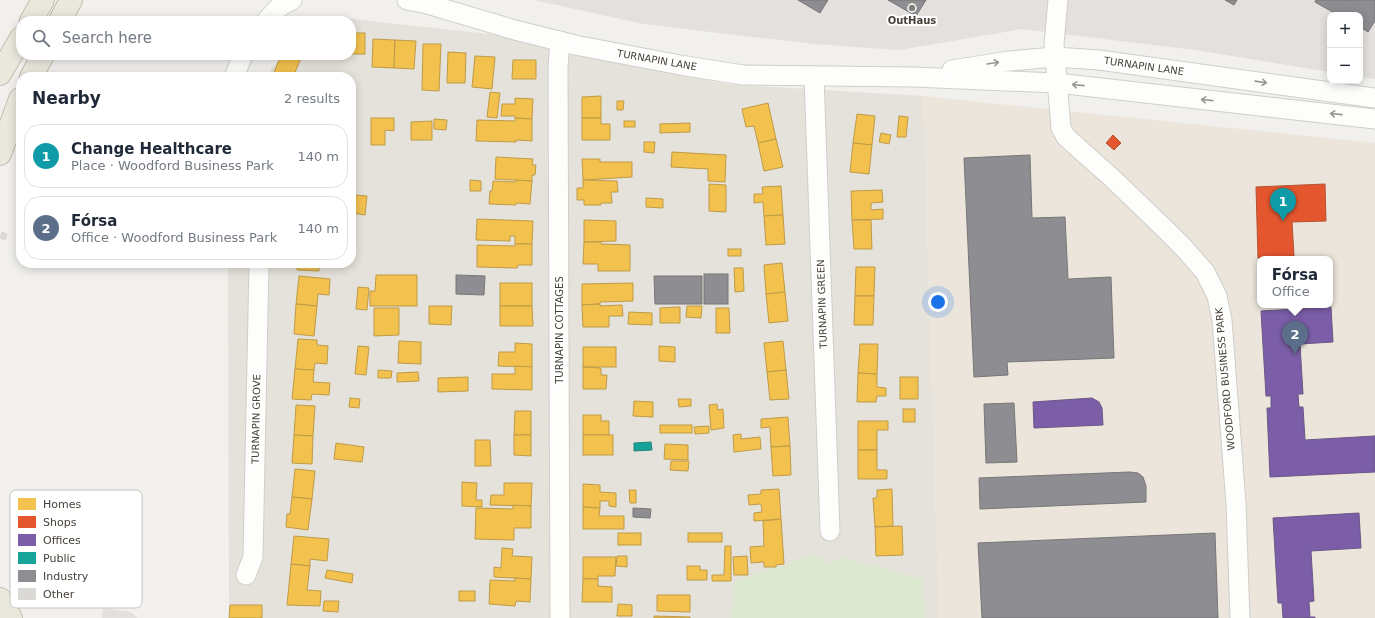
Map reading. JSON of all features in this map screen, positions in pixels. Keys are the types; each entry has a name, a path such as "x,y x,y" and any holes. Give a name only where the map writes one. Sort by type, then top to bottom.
{"highway":[{"path":"34,16 43,0"},
{"path":"63,16 71,0"},
{"path":"0,74 16,47"},
{"path":"34,72 40,60"},
{"path":"0,135 16,105"},
{"path":"0,154 16,109"},
{"path":"0,599 11,618"}],"street":[{"path":"271,16 278,8 292,0"},
{"name":"TURNAPIN LANE","path":"407,0 427,4 515,30 560,41 680,65 744,75 913,77 1057,83 1375,119"},
{"name":"WOODFORD BUSINESS PARK","path":"1058,0 1054,44 1060,128 1066,137 1112,178 1183,247 1205,272 1217,296 1222,320 1236,504 1240,618"},
{"name":"TURNAPIN COTTAGES","path":"560,41 558,67 560,618"},
{"name":"TURNAPIN LANE","path":"913,77 1009,61 1056,57 1099,60 1375,98"},
{"path":"236,72 241,60"},
{"name":"TURNAPIN GREEN","path":"814,76 830,531"},
{"name":"TURNAPIN GROVE","path":"246,575 253,557 259,268"}],"shaded area":[{"path":"534,0 1375,0 1375,79 1363,77 1363,12 1327,12 1327,72 1195,50 1022,29 899,50 814,44 643,24"},
{"path":"356,19 489,34 727,84 923,96 939,618 229,618 228,268 356,268 356,72 270,72 271,68 281,60 356,60"},
{"path":"923,96 1375,143 1375,618 939,618"},
{"path":"103,608 131,612 137,618 102,618"}],"green space":[{"path":"812,555 830,563 842,557 923,579 925,618 731,618 734,582"}],"building: Homes":[{"path":"356,33 365,33 365,54 356,54"},
{"path":"373,39 395,40 394,68 372,67"},
{"path":"395,40 416,41 414,69 394,68"},
{"path":"423,44 441,44 439,91 422,90"},
{"path":"448,52 466,53 465,83 447,83"},
{"path":"475,56 495,57 492,89 472,87"},
{"path":"279,60 300,60 295,72 274,72"},
{"path":"513,60 536,60 536,79 512,79"},
{"path":"490,92 500,93 497,118 487,117"},
{"path":"601,96 601,118 582,118 582,97"},
{"path":"515,98 533,99 532,119 515,118 515,116 501,116 502,104 515,104"},
{"path":"617,101 624,101 623,110 617,110"},
{"path":"768,103 776,139 758,143 754,126 746,127 742,109"},
{"path":"857,114 875,116 872,145 853,143"},
{"path":"899,116 908,117 906,137 897,137"},
{"path":"371,118 394,118 394,131 385,130 385,145 371,145"},
{"path":"515,118 532,119 532,141 476,141 477,120 515,121"},
{"path":"582,118 601,118 601,124 610,124 610,140 582,140"},
{"path":"434,119 447,120 446,130 434,129"},
{"path":"432,121 432,140 411,140 411,122"},
{"path":"624,121 635,121 635,127 624,127"},
{"path":"690,123 690,132 660,133 660,124"},
{"path":"881,133 891,135 889,144 879,142"},
{"path":"776,139 783,167 764,171 758,143"},
{"path":"644,142 655,142 654,153 644,152"},
{"path":"853,143 872,145 869,174 850,172"},
{"path":"672,152 726,155 725,182 708,181 708,169 671,167"},
{"path":"496,157 533,159 532,165 536,165 535,175 532,175 532,181 495,179"},
{"path":"582,159 600,159 600,162 632,162 632,177 583,180"},
{"path":"470,180 481,181 481,191 470,191"},
{"path":"516,180 532,181 530,204 489,204 490,191 492,191 493,181 516,182"},
{"path":"583,180 617,181 618,192 611,192 612,203 601,203 601,205 584,205 584,200 577,200 577,188 583,188"},
{"path":"709,184 726,185 726,212 709,211"},
{"path":"781,186 783,215 764,216 763,202 754,203 754,194 763,194 762,187"},
{"path":"882,190 883,202 871,203 871,210 883,209 883,219 852,220 851,191"},
{"path":"356,195 367,196 365,215 356,214"},
{"path":"646,198 663,199 663,208 646,207"},
{"path":"783,215 785,244 766,245 764,216"},
{"path":"477,219 533,221 532,244 515,244 515,236 510,236 510,241 476,240"},
{"path":"584,220 616,221 616,241 584,242"},
{"path":"852,220 871,220 872,249 854,249"},
{"path":"584,242 630,245 630,271 598,271 598,264 583,264"},
{"path":"515,244 532,244 532,265 518,265 517,268 477,267 477,245 515,246"},
{"path":"728,249 741,249 741,256 728,256"},
{"path":"782,263 785,292 766,294 764,265"},
{"path":"856,267 875,267 874,296 855,296"},
{"path":"297,268 319,268 319,271 297,270"},
{"path":"734,268 743,268 744,291 735,292"},
{"path":"376,275 417,275 417,306 370,306 370,291 375,291"},
{"path":"299,276 330,279 329,295 318,294 317,306 296,304"},
{"path":"500,283 532,283 532,306 500,306"},
{"path":"633,283 633,301 600,302 600,304 582,305 582,284"},
{"path":"358,287 369,288 367,310 356,309"},
{"path":"785,292 788,321 769,323 766,294"},
{"path":"855,296 874,296 873,325 854,325"},
{"path":"296,304 317,306 314,336 294,334"},
{"path":"600,304 600,306 622,305 623,316 609,316 609,327 583,327 582,305"},
{"path":"429,306 452,306 451,325 429,324"},
{"path":"500,306 532,306 533,326 500,326"},
{"path":"687,306 702,306 701,318 686,317"},
{"path":"680,307 680,323 660,323 660,308"},
{"path":"374,308 399,308 399,335 374,336"},
{"path":"716,308 729,308 730,333 716,333"},
{"path":"629,312 652,313 652,325 628,324"},
{"path":"298,339 317,340 317,345 328,346 327,364 315,363 314,370 295,369"},
{"path":"399,341 421,342 421,364 398,363"},
{"path":"783,341 786,370 767,372 764,343"},
{"path":"515,343 532,344 532,367 498,366 499,352 515,352"},
{"path":"860,344 878,344 877,374 858,373"},
{"path":"358,346 369,347 366,375 355,374"},
{"path":"659,346 675,347 675,362 659,361"},
{"path":"583,347 616,347 616,367 583,367"},
{"path":"515,366 532,367 532,390 492,389 492,374 515,374"},
{"path":"583,367 601,368 601,375 607,375 606,389 583,389"},
{"path":"295,369 314,370 313,382 330,383 329,395 312,394 311,400 292,399"},
{"path":"378,370 392,371 391,378 378,378"},
{"path":"786,370 789,399 770,400 767,372"},
{"path":"418,372 419,381 397,382 397,373"},
{"path":"858,373 877,374 877,387 886,388 886,396 877,396 876,402 857,402"},
{"path":"468,377 468,391 438,392 438,378"},
{"path":"900,377 918,377 918,399 900,399"},
{"path":"350,398 360,399 359,408 349,407"},
{"path":"678,399 691,399 691,406 679,407"},
{"path":"634,401 653,402 653,417 633,416"},
{"path":"717,404 718,410 723,409 724,428 711,430 709,405"},
{"path":"296,405 315,406 313,436 294,435"},
{"path":"903,409 915,409 915,422 903,422"},
{"path":"515,411 531,411 531,435 514,435"},
{"path":"583,415 601,415 601,421 609,421 609,435 583,435"},
{"path":"788,417 790,446 771,447 770,427 761,428 761,419"},
{"path":"858,421 888,421 888,430 877,430 877,450 858,450"},
{"path":"660,425 692,425 692,433 660,433"},
{"path":"709,426 709,433 695,434 694,427"},
{"path":"741,434 741,439 760,437 761,449 734,452 733,435"},
{"path":"294,435 313,436 312,464 292,463"},
{"path":"514,435 531,435 531,456 514,455"},
{"path":"583,435 613,435 613,455 583,455"},
{"path":"475,440 490,440 491,466 475,466"},
{"path":"336,443 364,447 362,462 334,459"},
{"path":"665,444 688,445 688,460 664,459"},
{"path":"790,446 791,475 773,476 771,447"},
{"path":"858,450 877,450 877,470 887,470 887,479 858,479"},
{"path":"671,461 689,461 688,471 670,470"},
{"path":"295,469 315,471 312,499 292,497"},
{"path":"462,482 477,483 476,500 482,500 482,507 462,506"},
{"path":"504,483 532,483 531,506 490,505 491,495 504,495"},
{"path":"583,484 600,485 600,492 616,493 616,507 609,506 609,501 600,501 600,508 583,507"},
{"path":"779,489 781,519 754,521 754,513 762,512 761,504 749,505 748,495 761,494 761,490"},
{"path":"892,489 893,526 875,527 873,498 877,498 877,490"},
{"path":"629,490 636,490 636,503 630,503"},
{"path":"292,497 312,499 308,530 286,527 287,514 290,514"},
{"path":"513,505 531,506 531,528 514,528 514,540 475,539 476,508 513,509"},
{"path":"583,507 600,508 599,516 624,516 624,529 583,529"},
{"path":"781,519 784,564 776,565 776,567 764,567 764,562 751,563 750,547 764,546 763,521"},
{"path":"902,526 903,555 876,556 875,527"},
{"path":"618,533 641,533 641,545 618,545"},
{"path":"688,533 722,533 722,542 688,542"},
{"path":"294,536 329,539 327,561 310,559 310,566 291,564"},
{"path":"725,546 731,546 731,581 712,581 712,575 724,575"},
{"path":"502,548 513,549 512,556 532,557 531,579 494,577 494,567 501,568"},
{"path":"617,556 627,556 627,567 616,566"},
{"path":"747,556 748,575 734,575 733,557"},
{"path":"583,557 616,557 615,576 598,576 598,579 583,579"},
{"path":"291,564 310,566 307,590 321,591 320,606 287,605"},
{"path":"687,566 700,566 700,570 707,570 707,580 687,580"},
{"path":"327,570 353,574 352,583 325,578"},
{"path":"515,578 531,579 530,602 516,601 515,606 489,604 490,580 515,581"},
{"path":"583,579 598,579 598,586 612,587 612,602 582,602"},
{"path":"459,591 475,591 475,601 459,601"},
{"path":"657,595 690,595 690,612 657,611"},
{"path":"324,601 339,601 338,612 323,611"},
{"path":"618,604 632,605 632,616 617,616"},
{"path":"230,605 262,605 262,618 229,618"},
{"path":"654,616 690,617 690,618 654,618"}],"building: Shops":[{"path":"1113,135 1121,143 1114,150 1106,143"},
{"path":"1325,184 1326,221 1292,222 1294,256 1258,256 1256,187"}],"building: Offices":[{"path":"1331,308 1333,342 1300,344 1303,394 1298,394 1299,407 1303,407 1305,440 1375,436 1375,472 1270,477 1267,408 1271,408 1271,396 1266,396 1261,311"},
{"path":"1092,398 1099,402 1102,408 1103,425 1034,428 1033,402"},
{"path":"1359,513 1361,548 1311,551 1314,601 1309,602 1310,617 1315,618 1283,618 1282,603 1278,603 1273,518"}],"building: Public":[{"path":"651,442 652,450 634,451 634,443"}],"building: Industry":[{"path":"798,0 828,0 820,13"},
{"name":"OutHaus","path":"888,0 926,0 916,16"},
{"path":"1225,0 1237,0 1234,5"},
{"path":"1316,0 1375,0 1375,21 1368,32 1363,29 1363,12 1333,12 1315,2"},
{"path":"1030,155 1032,218 1065,217 1068,279 1111,277 1114,358 1007,362 1008,375 974,377 964,158"},
{"path":"704,274 728,274 728,304 704,304"},
{"path":"456,275 485,276 484,295 456,294"},
{"path":"654,276 702,276 702,304 655,304"},
{"path":"1014,403 1017,462 986,463 984,404"},
{"path":"1130,472 1138,473 1143,477 1146,486 1146,502 980,509 979,478"},
{"path":"633,508 651,509 650,518 633,517"},
{"path":"1215,533 1218,618 982,618 978,543"}],"building: Other":[{"path":"2,232 7,234 5,240 0,238"}],"place":[{"name":"OutHaus","path":"912,8"},
{"name":"Change Healthcare","path":"1283,221"},
{"name":"Fórsa","path":"1295,354"}]}
